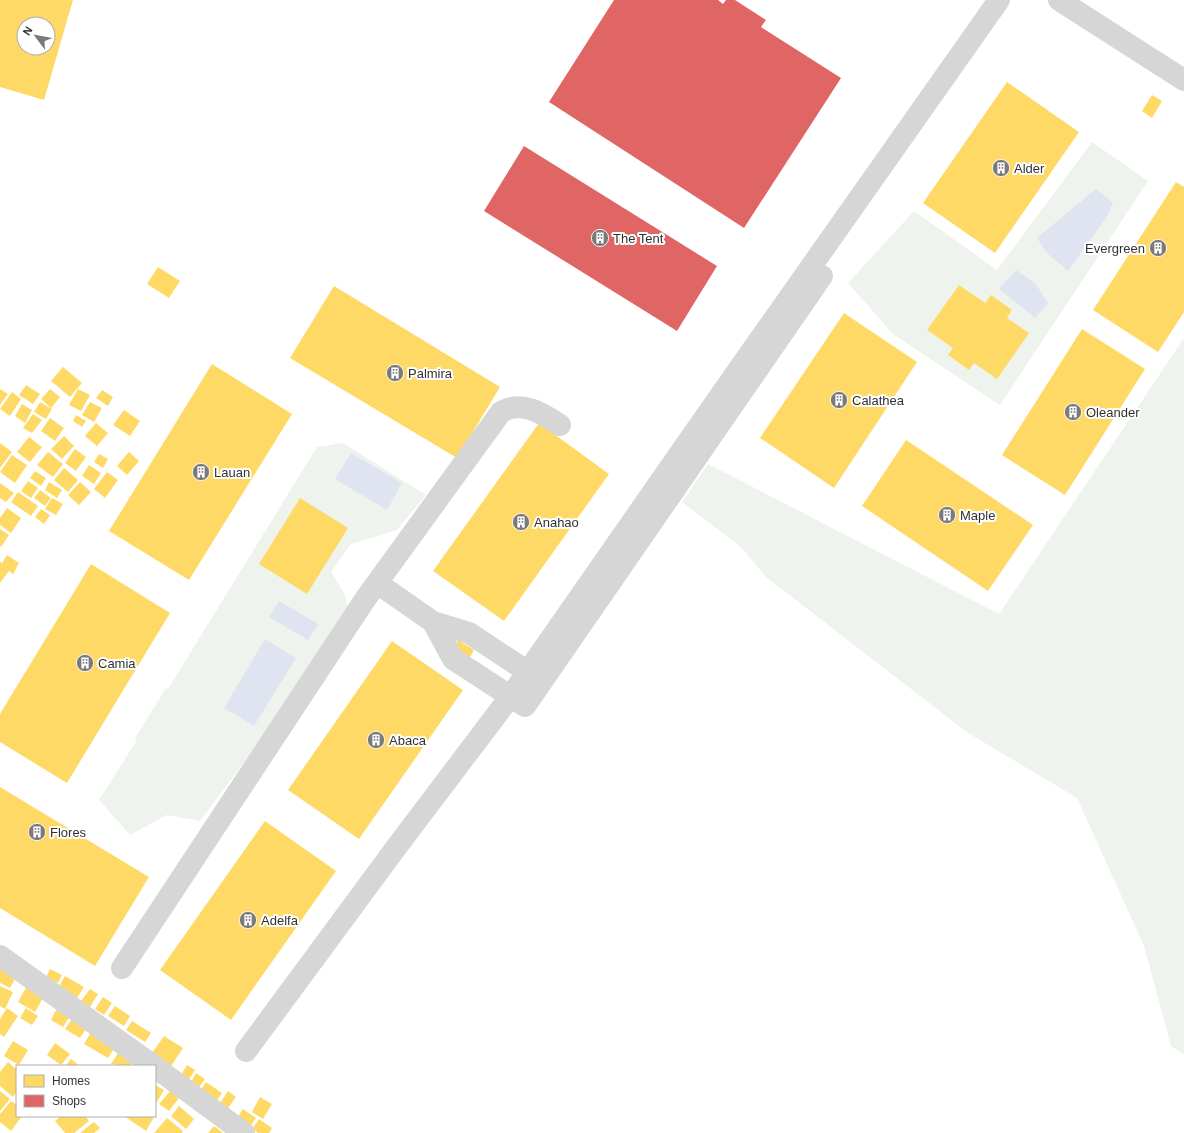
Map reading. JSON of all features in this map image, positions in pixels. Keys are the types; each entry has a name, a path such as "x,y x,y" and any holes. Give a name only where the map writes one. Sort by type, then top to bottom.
{"street":[{"path":"433,622 453,659 525,706 800,294 999,0"},
{"path":"246,1051 510,697 800,294 1016,0"},
{"path":"1059,0 1184,80"},
{"path":"122,968 377,583 501,412 509,408 522,406 535,410 560,425"},
{"path":"377,583 433,622 469,634 528,672"},
{"path":"0,956 151,1065"},
{"path":"156,1068 244,1133"}],"shaded area":[{"path":"1092,142 1148,181 1000,405 893,334 848,283 914,211 997,270"},
{"path":"1096,189 1113,203 1106,218 1068,271 1048,254 1037,238"},
{"path":"1016,270 1035,283 1048,303 1035,318 999,289"},
{"path":"1184,338 1184,1054 1171,1046 1144,946 1077,798 968,733 766,577 741,547 682,502 708,464 999,614"},
{"path":"343,443 426,495 397,530 351,544 331,572 344,593 349,610 245,761 200,821 167,815 130,835 99,800 137,740 135,738 166,688 168,689 317,447"},
{"path":"351,453 402,483 387,510 335,479"},
{"path":"279,601 318,624 308,640 269,617"},
{"path":"265,639 296,658 254,726 224,708"}],"building: Homes":[{"path":"0,0 73,0 44,100 0,87"},
{"name":"Alder","path":"1007,82 1079,132 995,253 923,203"},
{"path":"1152,95 1162,101 1152,118 1142,111"},
{"name":"Evergreen","path":"1176,182 1184,187 1184,312 1158,352 1093,310"},
{"path":"158,267 180,281 169,298 147,284"},
{"path":"959,285 985,303 991,295 1012,310 1007,318 1029,333 997,379 974,363 969,370 948,355 953,348 927,330"},
{"name":"Palmira","path":"334,286 500,387 457,458 290,358"},
{"name":"Calathea","path":"844,313 917,362 834,488 760,438"},
{"name":"Oleander","path":"1082,329 1145,369 1065,495 1002,455"},
{"name":"Lauan","path":"212,364 292,414 189,580 109,531"},
{"path":"63,367 82,383 70,397 51,381"},
{"path":"26,385 40,394 33,404 19,395"},
{"path":"0,389 8,394 0,405"},
{"path":"50,389 60,397 51,408 41,399"},
{"path":"78,389 90,395 81,411 69,405"},
{"path":"102,390 113,397 108,406 96,398"},
{"path":"12,392 21,399 10,416 0,409"},
{"path":"40,402 52,409 46,419 34,412"},
{"path":"90,402 102,408 94,422 82,415"},
{"path":"22,404 32,410 25,423 15,416"},
{"path":"124,410 140,421 130,436 113,425"},
{"path":"33,414 42,420 32,433 23,428"},
{"path":"76,415 86,421 82,427 73,421"},
{"path":"50,418 64,428 55,441 41,431"},
{"path":"96,423 108,433 97,446 85,436"},
{"name":"Anahao","path":"539,423 609,474 504,621 433,571"},
{"path":"64,436 74,446 62,459 51,449"},
{"path":"29,437 42,447 30,462 17,452"},
{"name":"Maple","path":"906,440 1033,525 988,591 862,506"},
{"path":"0,443 12,452 0,468"},
{"path":"75,449 86,457 76,471 65,463"},
{"path":"48,452 63,464 53,477 37,465"},
{"path":"129,452 139,461 127,475 117,466"},
{"path":"99,454 108,459 103,468 94,462"},
{"path":"12,455 27,465 15,483 0,472"},
{"path":"89,465 101,473 94,484 82,476"},
{"path":"64,468 78,480 68,492 54,480"},
{"path":"35,471 46,478 41,486 30,478"},
{"path":"107,472 118,480 105,498 94,489"},
{"path":"28,481 38,488 31,498 21,491"},
{"path":"49,482 62,490 57,498 45,490"},
{"path":"80,482 91,492 79,505 68,495"},
{"path":"0,483 14,493 6,502 0,498"},
{"path":"40,490 51,498 45,506 34,498"},
{"path":"18,492 38,506 31,516 11,502"},
{"path":"52,498 63,504 56,515 45,509"},
{"path":"300,498 348,528 307,594 259,564"},
{"path":"7,508 21,518 11,533 0,525 0,518"},
{"path":"41,509 50,515 44,524 35,517"},
{"path":"0,529 9,535 1,547 0,546"},
{"path":"7,555 19,563 13,574 9,571 0,583 0,562 2,563"},
{"name":"Camia","path":"91,564 170,613 67,783 0,742 0,714"},
{"path":"458,640 474,650 469,659 453,649"},
{"name":"Abaca","path":"392,641 463,690 359,839 288,790"},
{"name":"Flores","path":"0,787 149,877 95,966 0,908"},
{"name":"Adelfa","path":"265,821 336,871 231,1020 160,970"},
{"path":"0,965 17,975 10,988 0,983"},
{"path":"50,969 62,975 58,983 46,977"},
{"path":"65,976 84,987 77,998 58,988"},
{"path":"28,984 46,993 35,1012 18,1002"},
{"path":"0,986 13,992 5,1009 0,1006"},
{"path":"90,989 98,994 90,1007 81,1001"},
{"path":"103,997 112,1003 104,1015 95,1009"},
{"path":"115,1006 130,1016 124,1026 108,1016"},
{"path":"7,1008 18,1016 4,1037 0,1034 0,1019"},
{"path":"26,1008 38,1016 32,1025 20,1018"},
{"path":"56,1010 69,1017 63,1027 51,1020"},
{"path":"72,1019 86,1029 80,1038 65,1029"},
{"path":"132,1021 151,1033 145,1042 126,1030"},
{"path":"91,1032 115,1047 108,1058 84,1044"},
{"path":"164,1036 183,1048 171,1066 152,1053"},
{"path":"13,1041 28,1050 19,1065 4,1056"},
{"path":"55,1043 70,1054 61,1065 47,1055"},
{"path":"120,1050 134,1059 131,1065 111,1064"},
{"path":"71,1059 79,1065 66,1065"},
{"path":"8,1062 16,1069 16,1092 13,1097 0,1086 0,1072"},
{"path":"187,1065 195,1070 187,1083 179,1078"},
{"path":"196,1073 205,1079 198,1089 190,1084"},
{"path":"206,1082 222,1093 216,1102 200,1091"},
{"path":"156,1086 164,1090 156,1103"},
{"path":"0,1091 10,1099 0,1111"},
{"path":"170,1091 179,1098 169,1111 159,1104"},
{"path":"228,1091 236,1097 226,1111 218,1106"},
{"path":"260,1097 272,1104 263,1119 252,1112"},
{"path":"11,1101 16,1104 16,1117 21,1117 11,1131 0,1122 0,1114"},
{"path":"179,1106 194,1119 186,1129 171,1116"},
{"path":"243,1109 256,1118 250,1127 237,1118"},
{"path":"60,1117 86,1117 89,1121 74,1133 65,1133 55,1121"},
{"path":"125,1117 154,1117 146,1131"},
{"path":"167,1118 183,1131 182,1133 154,1133"},
{"path":"259,1119 272,1128 269,1133 258,1133 252,1129"},
{"path":"94,1122 100,1128 94,1133 80,1133"},
{"path":"214,1126 223,1133 208,1133"}],"building: Shops":[{"path":"614,0 718,0 723,4 726,0 735,0 766,20 761,27 841,78 744,228 549,102"},
{"name":"The Tent","path":"524,146 717,266 677,331 484,211"}],"place":[{"name":"Alder","path":"1001,168"},
{"name":"The Tent","path":"600,238"},
{"name":"Evergreen","path":"1158,248"},
{"name":"Palmira","path":"395,373"},
{"name":"Calathea","path":"839,400"},
{"name":"Oleander","path":"1073,412"},
{"name":"Lauan","path":"201,472"},
{"name":"Maple","path":"947,515"},
{"name":"Anahao","path":"521,522"},
{"name":"Camia","path":"85,663"},
{"name":"Abaca","path":"376,740"},
{"name":"Flores","path":"37,832"},
{"name":"Adelfa","path":"248,920"}]}
